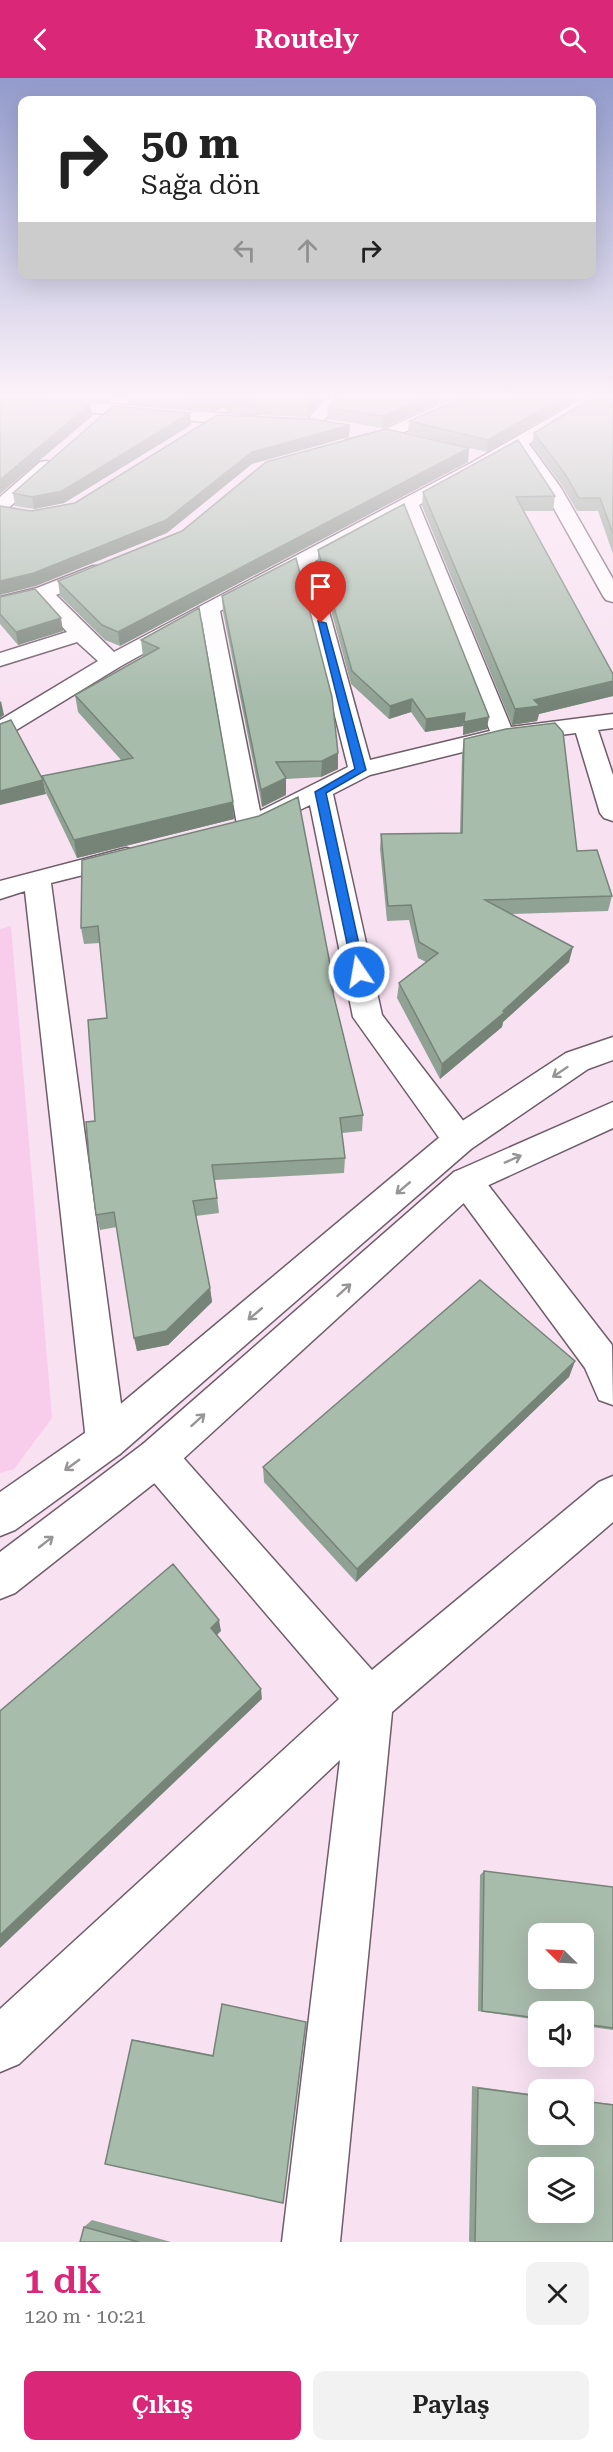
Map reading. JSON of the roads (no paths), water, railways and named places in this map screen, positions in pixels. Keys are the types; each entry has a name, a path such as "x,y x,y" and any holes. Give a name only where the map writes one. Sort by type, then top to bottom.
{"street":[{"path":"0,730 112,662 421,499"},
{"path":"558,499 613,596"},
{"path":"410,505 503,735"},
{"path":"0,511 22,514"},
{"path":"305,560 361,770"},
{"path":"0,603 43,593 120,561"},
{"path":"43,593 81,634 112,662"},
{"path":"210,611 239,828 320,792 361,770 503,735 613,721"},
{"path":"0,660 81,634"},
{"path":"585,724 613,813"},
{"path":"320,792 368,1017 459,1140"},
{"path":"0,890 37,878 149,850"},
{"path":"37,878 106,1441"},
{"path":"0,1516 106,1441 459,1140 577,1061 613,1048"},
{"path":"0,1578 157,1457 466,1180 613,1113"},
{"path":"466,1180 599,1357 613,1388"},
{"path":"157,1457 370,1701 311,2242"},
{"path":"0,2045 370,1701 613,1496"}]}
